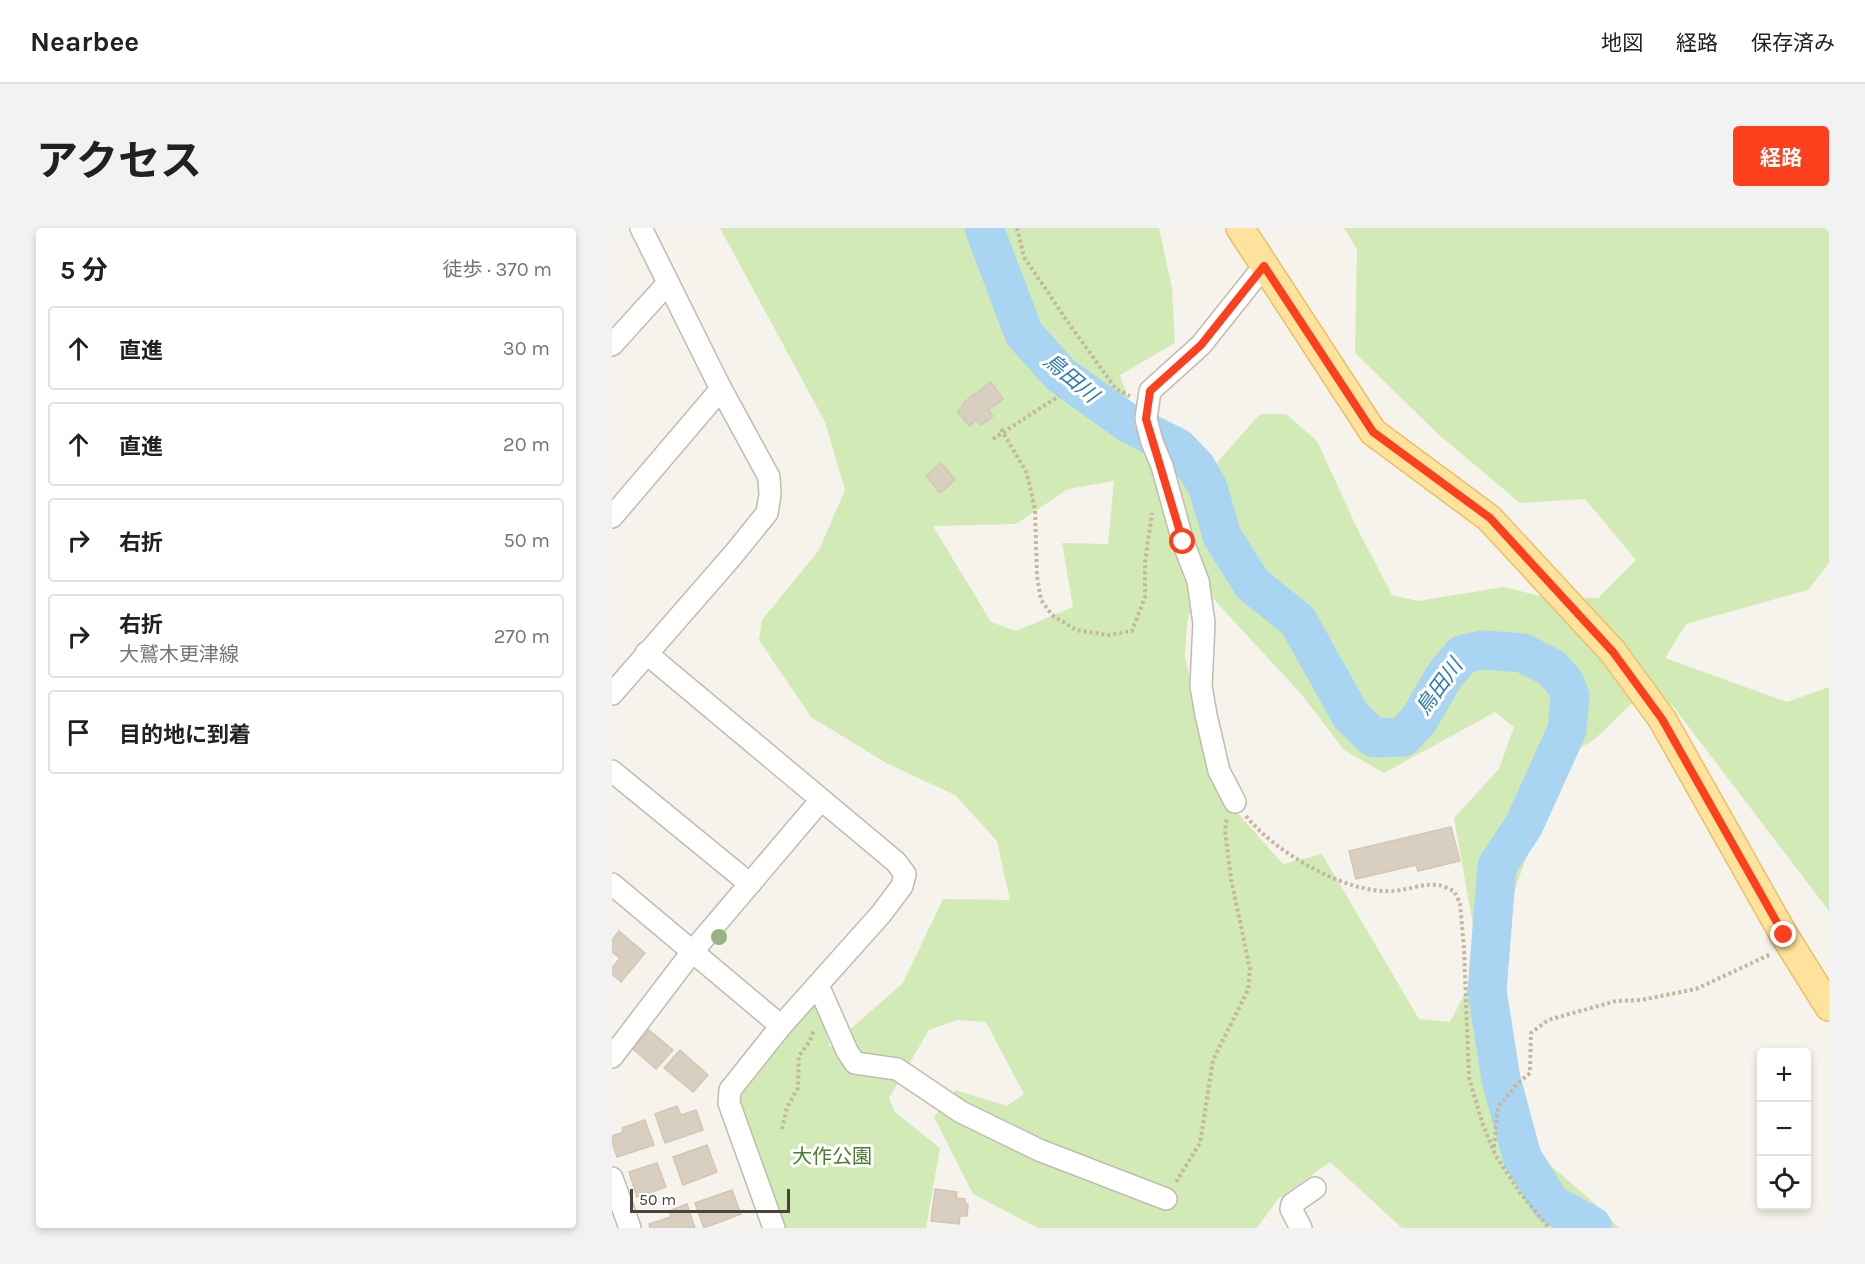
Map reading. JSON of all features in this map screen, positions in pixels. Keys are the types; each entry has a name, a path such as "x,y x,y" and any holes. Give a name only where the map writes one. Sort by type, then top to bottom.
{"main road":[{"path":"1240,228 1373,432 1490,518 1613,652 1662,719 1790,944 1829,1007"}],"street":[{"path":"612,694 733,555 766,513 770,495 769,477 721,389 641,228"},
{"path":"1235,802 1220,771 1201,686 1204,624 1198,581 1183,542 1146,419 1150,391 1201,345 1264,266"},
{"path":"612,345 668,283"},
{"path":"612,517 721,389"},
{"path":"646,653 896,862 905,874 902,886 881,914 781,1026 730,1090 729,1103 774,1228"},
{"path":"612,771 750,884"},
{"path":"612,1057 692,952 821,800"},
{"path":"612,884 781,1026"},
{"path":"818,984 847,1051 855,1063 897,1069 962,1112 1039,1150 1166,1199"},
{"path":"612,1178 630,1228"},
{"path":"1301,1228 1291,1209 1292,1204 1315,1188"}],"path":[{"path":"1017,228 1024,257 1116,389 1139,401 1146,419"},
{"path":"993,439 1059,396"},
{"path":"1001,429 1027,473 1035,510 1037,576 1041,600 1052,615 1076,630 1108,636 1132,631 1145,597 1145,562 1153,505"},
{"path":"1166,1199 1200,1143 1213,1060 1248,990 1250,969 1231,879 1224,830 1229,810 1235,802 1253,825 1273,843 1301,863 1336,879 1364,888 1390,891 1438,884 1454,891 1460,903 1464,949 1469,1078 1483,1125 1494,1150 1520,1193 1549,1228"},
{"path":"1494,1150 1498,1107 1517,1084 1530,1073 1531,1033 1548,1020 1616,1001 1641,1000 1696,989 1790,944"},
{"path":"782,1129 787,1107 798,1088 799,1056 810,1041 816,1024"}],"green space":[{"name":"大作公園","path":"720,228 1159,228 1172,288 1175,343 1120,375 1133,414 1212,468 1260,414 1286,414 1317,441 1356,526 1392,595 1418,601 1504,587 1544,597 1598,598 1636,560 1585,499 1520,503 1438,434 1355,353 1357,249 1344,228 1829,228 1829,563 1808,590 1686,624 1665,658 1787,702 1829,687 1829,911 1672,705 1631,704 1595,739 1562,759 1498,936 1503,1031 1532,1149 1602,1210 1619,1228 1402,1228 1330,1162 1278,1199 1257,1228 1038,1228 973,1194 934,1117 955,1090 1007,1106 1024,1094 986,1022 957,1020 929,1030 889,1098 895,1112 940,1148 926,1228 782,1228 732,1103 811,1002 820,1006 830,1047 903,983 943,899 1010,900 997,841 955,795 888,764 811,717 759,640 762,620 819,550 845,490 825,422","holes":["1114,481 1108,544 1062,543 1073,607 1016,631 991,622 933,526 1016,524 1068,489","1198,582 1302,695 1344,750 1384,773 1495,712 1514,727 1499,769 1454,818 1480,965 1450,1022 1419,1019 1322,854 1283,864 1211,783 1185,656 1187,623"]}],"building":[{"path":"991,382 1003,399 988,410 993,416 981,425 976,420 969,426 957,411 963,403"},
{"path":"941,463 955,480 940,493 926,476"},
{"path":"1451,827 1460,861 1418,871 1416,865 1356,879 1349,851"},
{"path":"619,931 645,953 621,982 612,974 612,968 620,958 612,952 612,940"},
{"path":"649,1030 673,1050 656,1069 633,1049"},
{"path":"680,1050 708,1075 693,1092 664,1068"},
{"path":"677,1106 681,1115 696,1110 703,1130 665,1143 655,1114"},
{"path":"645,1120 654,1145 617,1157 612,1136 623,1132 622,1128"},
{"path":"707,1145 717,1172 683,1185 673,1157"},
{"path":"657,1163 666,1187 637,1197 629,1172"},
{"path":"935,1189 957,1192 956,1198 965,1199 965,1203 968,1204 967,1216 960,1216 959,1224 931,1221"},
{"path":"732,1190 741,1214 704,1228 695,1203"},
{"path":"687,1204 695,1228 650,1228 649,1224 671,1217 669,1211"}],"waterway":[{"name":"鳥田川","path":"984,228 1024,334 1061,375 1128,423 1178,448 1196,467 1208,488 1222,536 1252,584 1298,621 1351,716 1374,738 1403,737 1418,721 1445,675 1463,654 1483,650 1523,653 1552,668 1565,683 1570,696 1567,730 1524,825 1497,866 1487,991 1501,1079 1522,1157 1551,1204 1593,1228"}],"route":[{"path":"1183,542 1146,419 1150,391 1201,345 1264,266 1373,432 1490,518 1613,652 1662,719 1784,935"}]}
